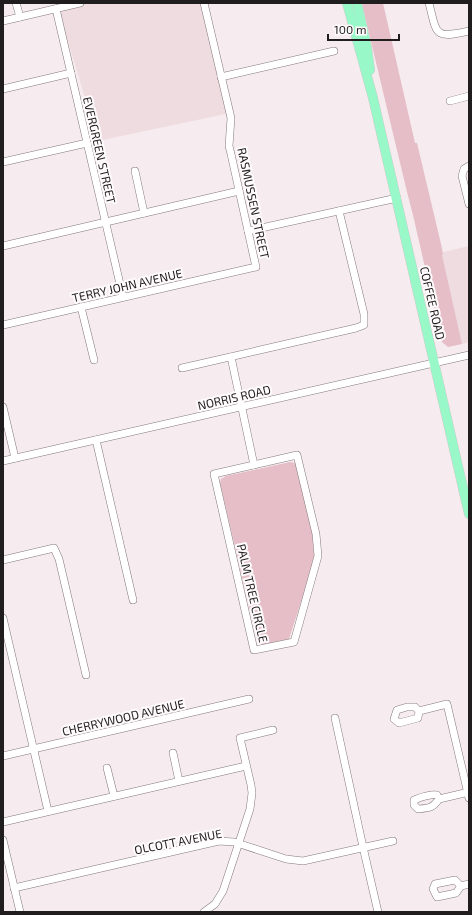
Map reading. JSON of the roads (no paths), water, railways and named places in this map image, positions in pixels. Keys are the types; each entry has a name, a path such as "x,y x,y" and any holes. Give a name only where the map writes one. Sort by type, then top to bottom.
{"main road":[{"name":"COFFEE ROAD","path":"347,3 373,98 397,198 469,514"},
{"name":"COFFEE ROAD","path":"357,3 368,48 373,98"}],"street":[{"path":"16,3 20,17"},
{"path":"3,21 80,3"},
{"name":"RASMUSSEN STREET","path":"204,3 231,118 229,146 256,267"},
{"path":"429,3 436,29 443,35 451,35 469,30"},
{"name":"EVERGREEN STREET","path":"56,9 123,297"},
{"path":"221,77 334,51"},
{"path":"3,89 71,74"},
{"path":"450,101 469,96"},
{"path":"3,162 87,143"},
{"path":"467,168 462,176 469,204"},
{"path":"135,171 144,213"},
{"path":"3,246 239,191"},
{"path":"248,231 397,198"},
{"path":"182,368 364,325 364,314 339,211"},
{"name":"TERRY JOHN AVENUE","path":"3,325 256,267"},
{"path":"81,307 94,360"},
{"name":"NORRIS ROAD","path":"3,461 469,355"},
{"path":"231,357 254,465"},
{"path":"3,407 15,458"},
{"path":"96,440 133,600"},
{"name":"PALM TREE CIRCLE","path":"297,455 316,534 318,551 313,575 294,642 254,650 214,474 254,465 297,455"},
{"path":"3,560 54,548 59,559 86,675"},
{"path":"3,618 48,811"},
{"name":"CHERRYWOOD AVENUE","path":"3,756 249,699"},
{"path":"419,711 447,704 469,794 439,799"},
{"path":"335,718 378,912"},
{"path":"204,912 215,904 223,891 252,802 251,785 240,738 273,730"},
{"path":"173,753 179,781"},
{"path":"3,822 246,766"},
{"path":"107,768 114,796"},
{"path":"3,840 20,912"},
{"name":"OLCOTT AVENUE","path":"14,888 220,841 239,843 295,861 311,860 393,841"}]}
